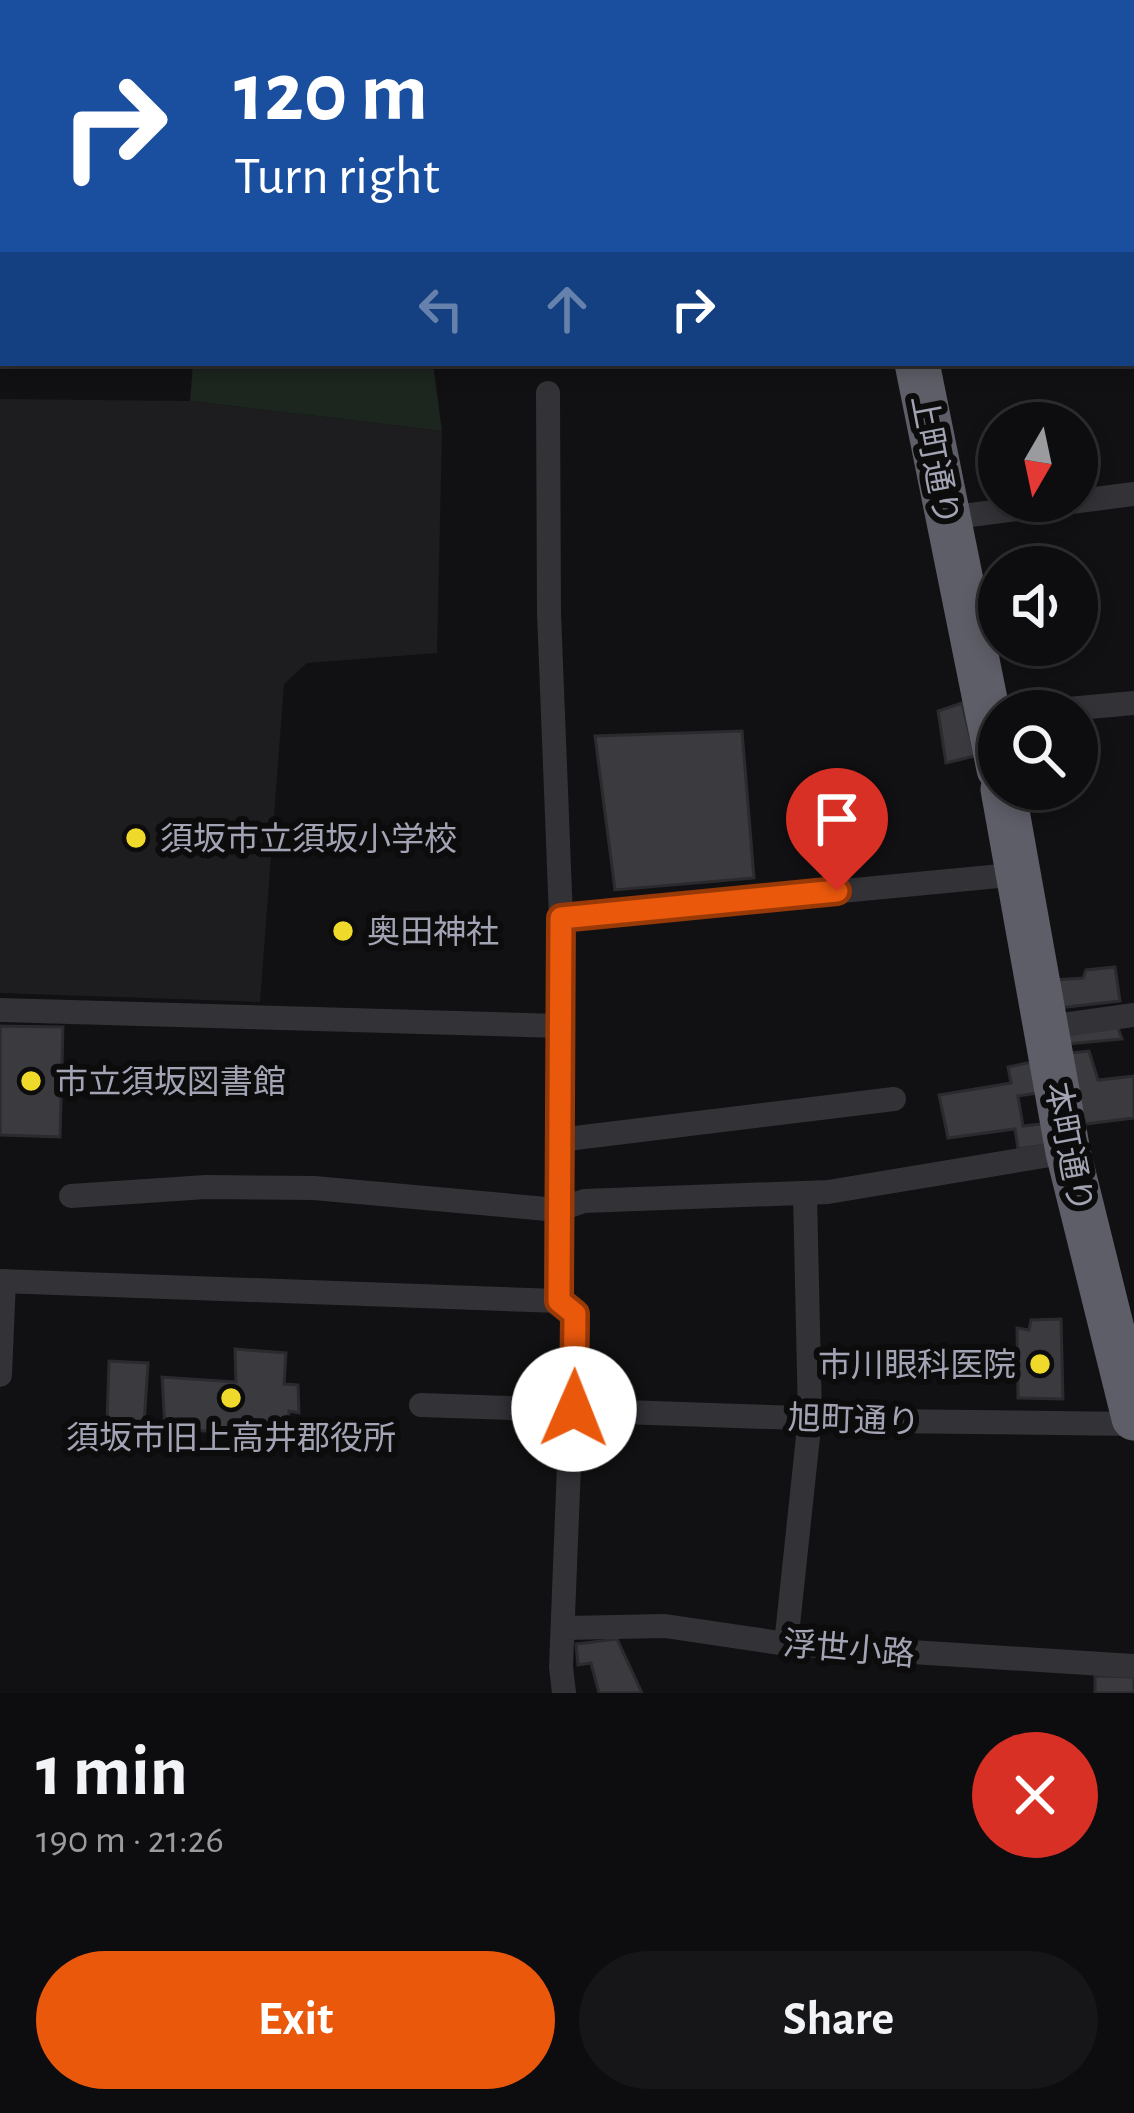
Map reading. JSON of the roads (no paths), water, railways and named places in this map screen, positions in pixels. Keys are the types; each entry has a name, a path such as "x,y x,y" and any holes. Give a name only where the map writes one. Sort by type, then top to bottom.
{"highway":[{"name":"上町通り","path":"918,366 946,518 987,690"},
{"path":"1007,810 1021,874"},
{"name":"本町通り","path":"1021,874 1068,1152 1134,1421"}],"street":[{"path":"548,393 549,613 561,918 559,1301"},
{"path":"946,518 1134,494"},
{"path":"1098,706 1134,703"},
{"path":"561,918 1021,874"},
{"path":"0,1010 560,1026"},
{"path":"1048,1027 1134,1015"},
{"path":"559,1140 895,1099"},
{"path":"71,1196 206,1186 314,1188 558,1210 584,1201 805,1194 1068,1152"},
{"path":"785,1644 810,1418 805,1194"},
{"path":"0,1375 2,1281 559,1301 575,1314 561,1667 564,1693"},
{"name":"旭町通り","path":"421,1405 810,1418 1134,1421"},
{"name":"浮世小路","path":"565,1628 665,1626 785,1644 1134,1666"}],"place":[{"name":"須坂市立須坂小学校","path":"136,838"},
{"name":"奥田神社","path":"343,931"},
{"name":"市立須坂図書館","path":"31,1081"},
{"name":"市川眼科医院","path":"1040,1364"},
{"name":"須坂市旧上高井郡役所","path":"231,1398"}]}
